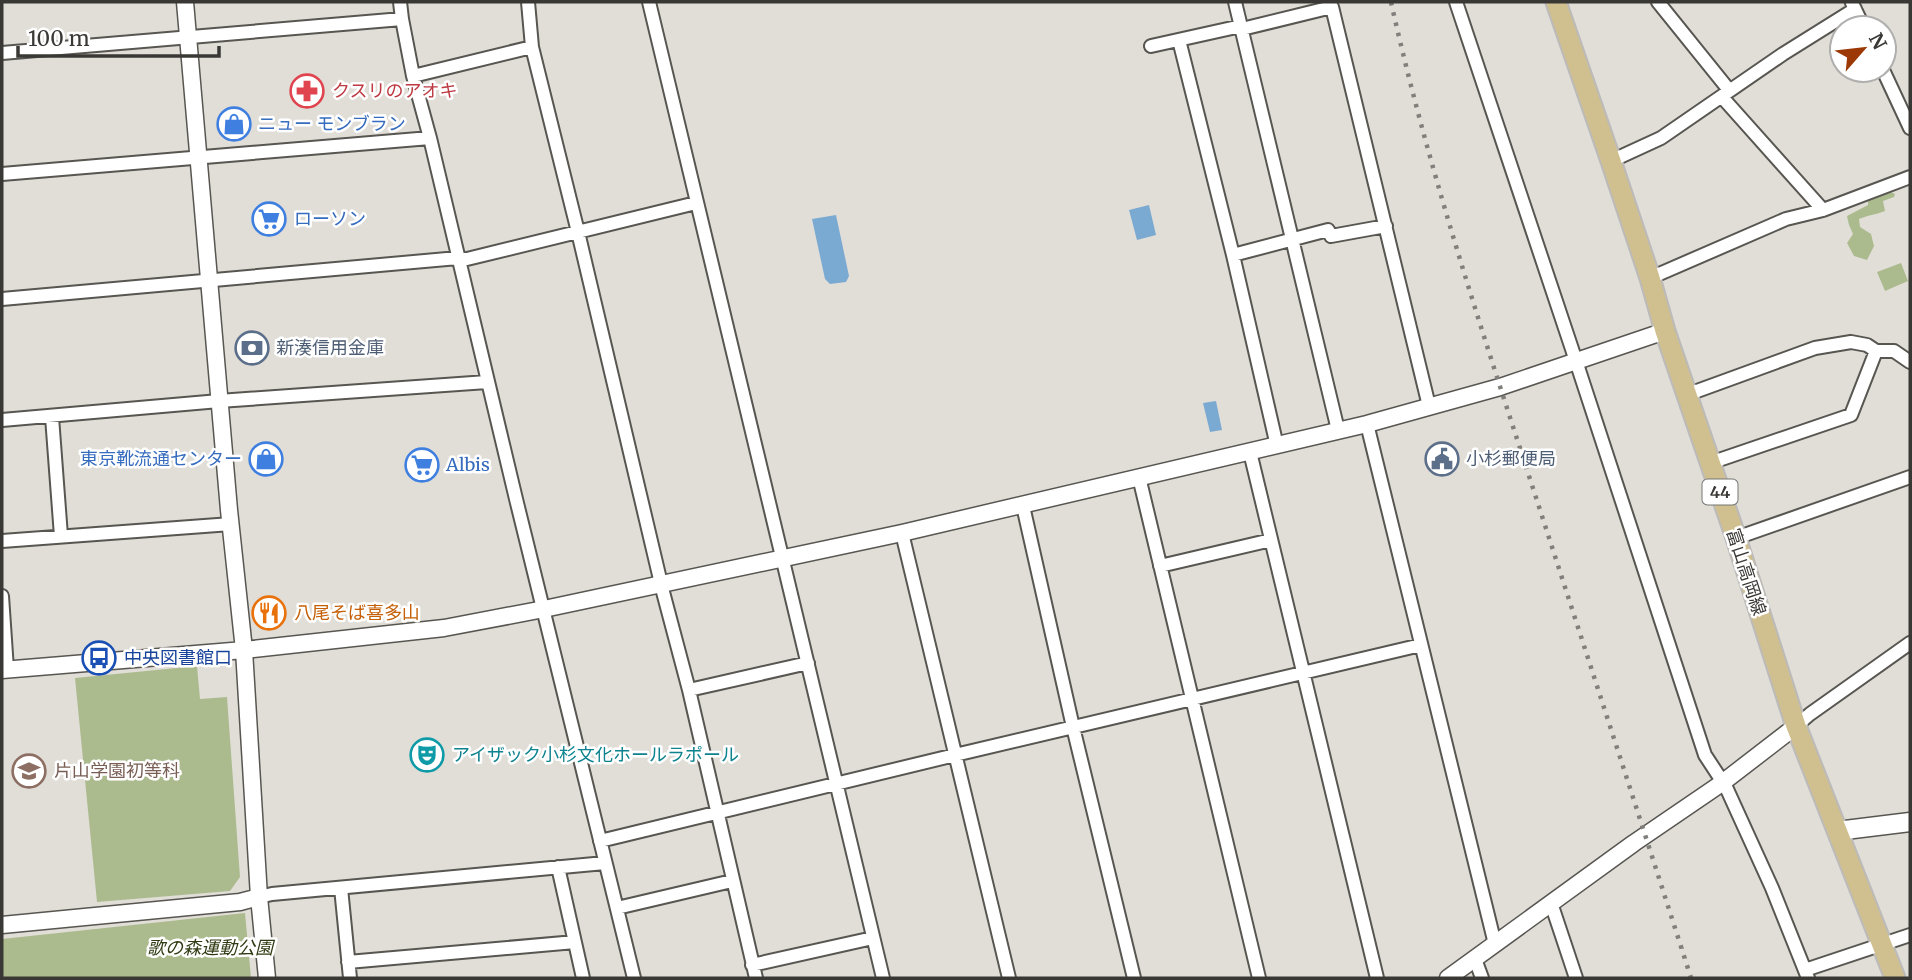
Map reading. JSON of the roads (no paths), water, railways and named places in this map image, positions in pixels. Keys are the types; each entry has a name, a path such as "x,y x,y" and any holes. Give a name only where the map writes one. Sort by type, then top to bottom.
{"main road":[{"name":"富山高岡線","path":"1556,2 1797,726 1895,978"},
{"path":"1837,831 1910,822"}],"street":[{"path":"185,2 219,401 244,650 259,897 267,978"},
{"path":"400,2 413,76 634,978"},
{"path":"528,2 532,47 756,978"},
{"path":"649,2 883,978"},
{"path":"1235,2 1338,430"},
{"path":"1456,2 1705,755 1726,787 1807,974 1910,935"},
{"path":"1658,2 1725,93 1823,210"},
{"path":"1611,161 1661,138 1853,5"},
{"path":"1151,46 1332,7 1429,406"},
{"path":"2,53 402,19"},
{"path":"1179,40 1277,446"},
{"path":"413,76 532,47"},
{"path":"1890,84 1910,128"},
{"path":"2,174 430,138"},
{"path":"1650,278 1786,219 1823,210 1910,177"},
{"path":"2,299 467,259 696,203"},
{"path":"1233,255 1328,230 1331,236 1386,226"},
{"path":"2,596 4,669 244,650 444,628 783,560 1277,446 1500,387 1665,331"},
{"path":"1686,395 1815,348 1851,342 1867,345 1876,351 1894,351 1910,362"},
{"path":"1710,463 1851,415 1876,351"},
{"path":"2,420 487,382"},
{"path":"52,417 61,536"},
{"path":"1367,424 1495,944"},
{"path":"1250,452 1377,978"},
{"path":"1139,477 1259,978"},
{"path":"1736,538 1910,477"},
{"path":"1023,506 1134,978"},
{"path":"2,541 231,524"},
{"path":"902,533 1009,978"},
{"path":"1160,566 1271,540"},
{"path":"1448,978 1634,843 1722,783 1810,714 1910,643"},
{"path":"600,841 1421,645"},
{"path":"689,691 808,663"},
{"path":"2,925 240,902 272,894 605,863"},
{"path":"558,867 583,978"},
{"path":"617,908 732,881"},
{"path":"341,888 350,978"},
{"path":"1551,903 1576,978"},
{"path":"752,965 873,938"},
{"path":"348,962 575,942"},
{"path":"1475,959 1482,978"}],"water":[{"path":"1149,205 1156,235 1137,240 1129,210"},
{"path":"836,215 849,276 846,282 830,284 825,279 812,219"},
{"path":"1216,401 1222,430 1210,432 1203,403"}],"railway":[{"path":"1391,2 1437,183 1473,302 1691,978"}],"place":[{"name":"クスリのアオキ","path":"307,91"},
{"name":"ニュー モンブラン","path":"234,124"},
{"name":"ローソン","path":"269,219"},
{"name":"新湊信用金庫","path":"252,348"},
{"name":"東京靴流通センター","path":"266,459"},
{"name":"小杉郵便局","path":"1442,459"},
{"name":"Albis","path":"422,465"},
{"name":"八尾そば喜多山","path":"269,613"},
{"name":"中央図書館口","path":"99,658"},
{"name":"アイザック小杉文化ホールラポール","path":"427,755"},
{"name":"片山学園初等科","path":"29,771"}],"park label":[{"name":"歌の森運動公園","path":"210,948"}]}
